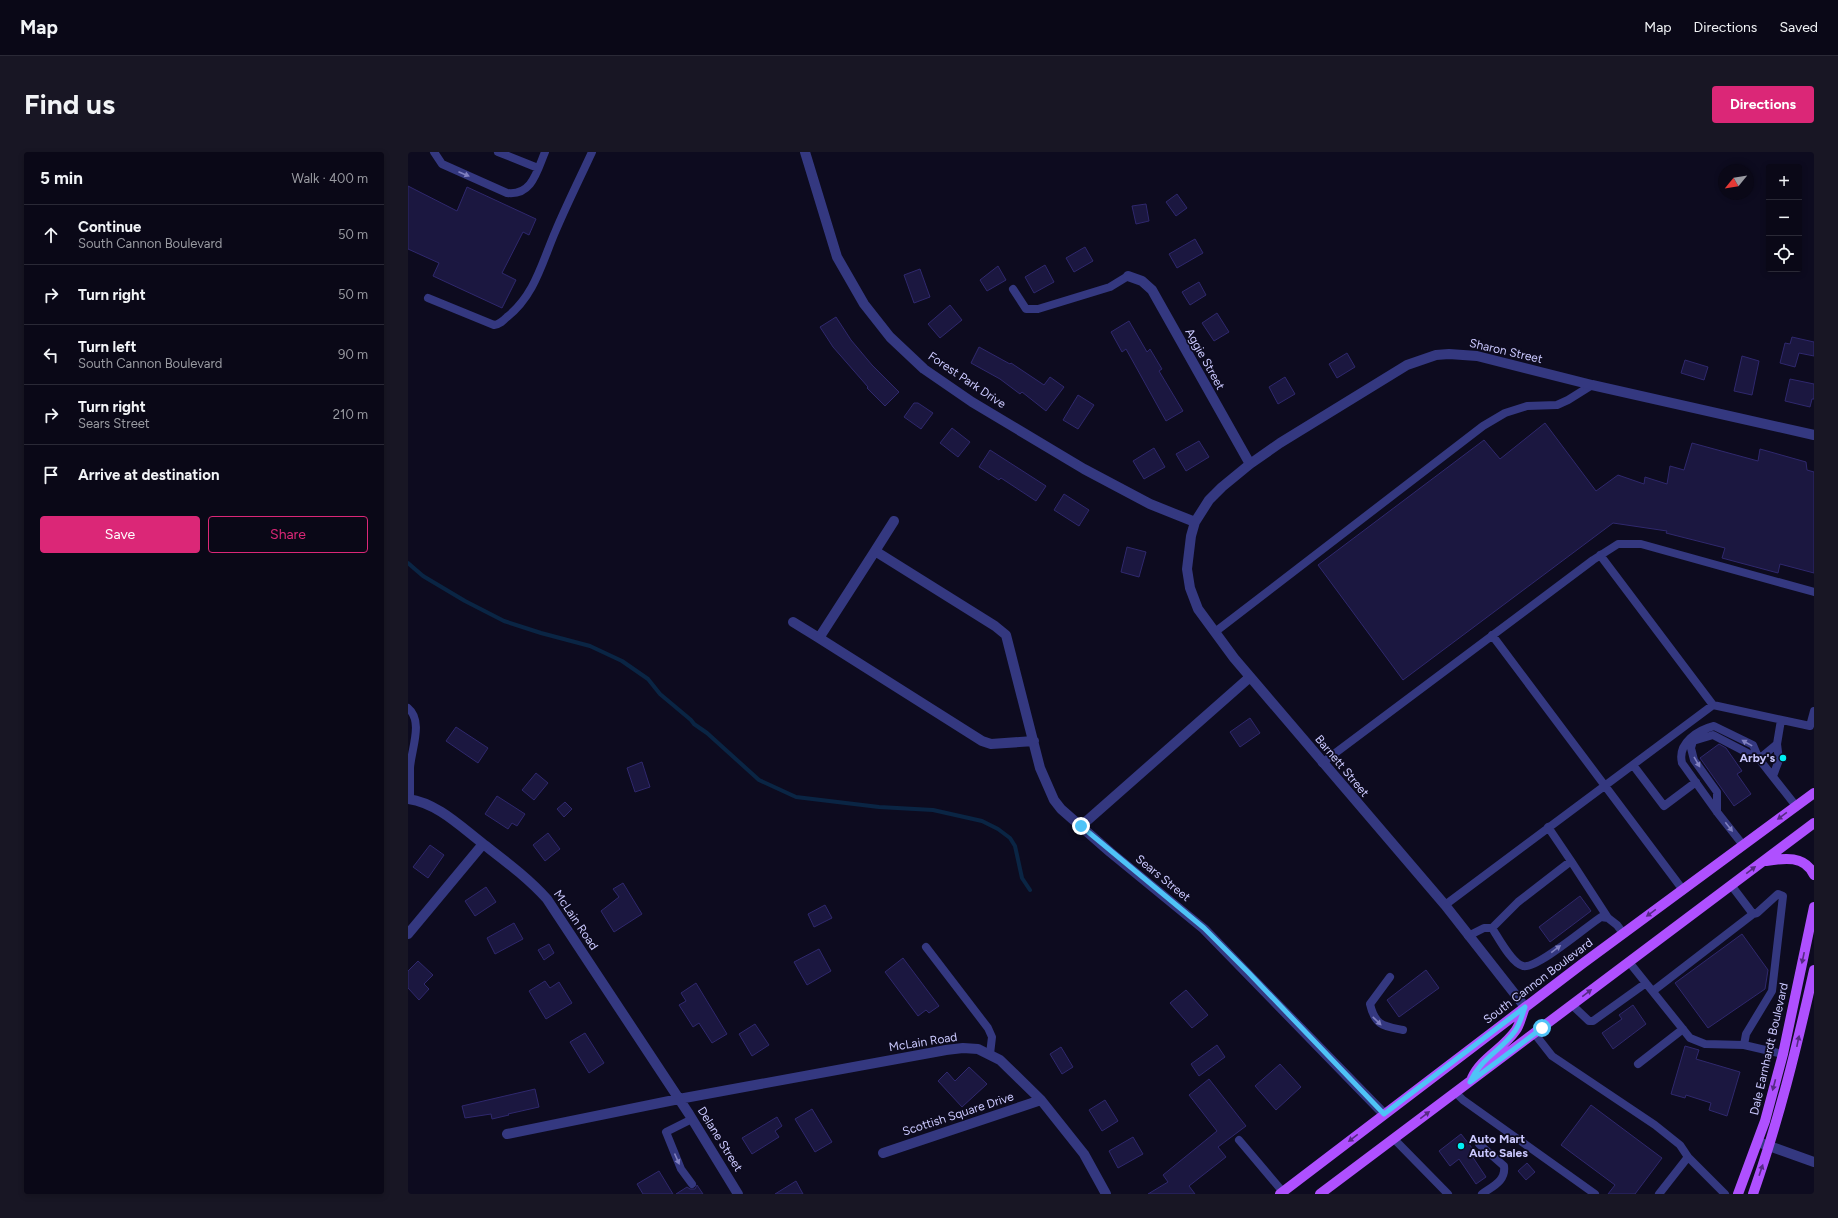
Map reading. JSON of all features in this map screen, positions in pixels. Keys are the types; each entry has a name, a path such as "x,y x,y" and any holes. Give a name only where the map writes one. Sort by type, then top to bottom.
{"main road":[{"name":"South Cannon Boulevard","path":"1281,1193 1623,933 1814,793"},
{"path":"1320,1194 1814,823"},
{"path":"1764,861 1787,858 1802,861 1811,868 1814,875"},
{"name":"Dale Earnhardt Boulevard","path":"1738,1194 1758,1142 1783,1054 1814,906"},
{"name":"Dale Earnhardt Boulevard","path":"1753,1194 1770,1146 1795,1057 1814,970"},
{"path":"1470,1082 1480,1064 1509,1039 1516,1029 1525,1007"}],"street":[{"name":"Forest Park Drive","path":"804,152 837,257 864,304 890,337 924,369 972,402 1084,469 1150,504 1195,522"},
{"name":"Aggie Street","path":"1128,276 1142,281 1152,290 1250,464"},
{"name":"Sharon Street","path":"1195,522 1209,500 1250,464 1280,443 1407,365 1436,355 1449,354 1476,356 1592,385 1814,435"},
{"path":"819,638 894,521"},
{"name":"Barnett Street","path":"1195,522 1187,559 1190,588 1198,609 1250,677 1445,906 1525,1007"},
{"name":"Sears Street","path":"875,551 1006,634 1040,768 1054,800 1061,809 1204,928 1384,1114"},
{"path":"793,622 982,741 991,744 1034,741"},
{"path":"1081,826 1250,677"},
{"name":"McLain Road","path":"409,800 427,805 448,817 518,870 547,899 679,1099"},
{"path":"408,934 483,844"},
{"name":"McLain Road","path":"507,1134 679,1099 946,1050 962,1048 978,1049 1000,1060 1041,1100 1084,1154 1106,1194"},
{"name":"Delane Street","path":"679,1099 737,1194"},
{"name":"Scottish Square Drive","path":"883,1153 1041,1100"},
{"path":"1758,1142 1814,1162"}],"lane":[{"path":"434,152 442,164 507,193 520,193 528,188 545,152"},
{"path":"498,152 538,168"},
{"path":"428,298 494,326 499,324 513,312 527,296 536,281 556,230 592,152"},
{"path":"1013,289 1026,309 1038,309 1110,287 1128,276"},
{"path":"1215,632 1483,426 1505,413 1527,406 1557,405 1592,385"},
{"path":"1322,763 1600,555 1618,544 1641,544 1814,592"},
{"path":"1600,555 1713,705 1810,726 1814,712"},
{"path":"1492,635 1683,890"},
{"path":"1445,906 1548,827 1713,705"},
{"path":"408,708 413,712 416,727 410,767 409,800"},
{"path":"1773,776 1778,760 1777,744 1781,720"},
{"path":"1743,845 1717,812 1682,762 1680,756 1683,745 1702,729 1714,726 1753,745 1759,759 1796,806"},
{"path":"1717,812 1718,792 1694,760 1691,748 1694,741 1713,735 1759,759"},
{"path":"1759,759 1777,744"},
{"path":"1633,765 1664,806 1696,782"},
{"path":"1548,827 1572,861 1608,918 1617,925 1623,933"},
{"path":"1468,936 1484,928 1492,928 1518,902 1572,861"},
{"path":"1731,885 1753,914"},
{"path":"1653,992 1753,914 1757,913 1778,894 1783,896 1772,991 1746,1034 1744,1045"},
{"path":"1492,928 1510,955 1522,966 1530,966 1546,957 1601,917 1608,918"},
{"path":"926,947 988,1028 992,1037 990,1054"},
{"path":"1629,962 1690,1038 1704,1044 1744,1045 1783,1054"},
{"path":"1390,977 1370,1004 1372,1016 1381,1025 1403,1030"},
{"path":"1572,1005 1589,1021 1593,1021 1646,983"},
{"path":"1638,1064 1683,1029"},
{"path":"1534,1034 1552,1056 1654,1125 1680,1145 1688,1157 1725,1194"},
{"path":"1456,1092 1464,1100 1595,1194"},
{"path":"692,1118 666,1132 681,1169 692,1184"},
{"path":"1394,1139 1448,1194"},
{"path":"1240,1140 1281,1193"},
{"path":"1479,1144 1504,1166 1505,1173 1501,1180 1482,1194"},
{"path":"1659,1194 1688,1157"}],"building":[{"path":"408,186 457,211 467,187 536,219 529,235 523,232 502,273 516,280 502,308 433,276 439,263 408,249"},
{"path":"1177,194 1187,208 1176,216 1166,202"},
{"path":"1146,204 1149,221 1136,224 1132,206"},
{"path":"1195,239 1203,253 1177,268 1169,254"},
{"path":"1085,247 1093,261 1074,272 1066,258"},
{"path":"1045,265 1054,282 1034,293 1025,277"},
{"path":"998,266 1006,280 987,291 980,280"},
{"path":"920,269 930,297 914,303 904,275"},
{"path":"1199,282 1206,295 1190,305 1182,292"},
{"path":"950,305 962,320 940,338 928,324"},
{"path":"1217,313 1229,332 1214,341 1202,323"},
{"path":"836,317 851,340 872,365 899,392 885,406 867,388 868,387 833,347 820,327"},
{"path":"1129,321 1147,352 1150,349 1162,369 1159,371 1183,411 1166,421 1126,349 1122,352 1111,332"},
{"path":"1792,337 1814,342 1814,356 1799,353 1795,367 1780,363 1785,343 1790,344"},
{"path":"979,347 1010,364 1011,363 1044,385 1050,377 1064,387 1046,411 1022,392 1020,394 1000,379 971,363"},
{"path":"1347,353 1355,367 1337,378 1329,364"},
{"path":"1742,356 1759,361 1752,395 1734,391"},
{"path":"1685,360 1708,367 1704,380 1681,373"},
{"path":"1285,377 1295,394 1278,404 1269,387"},
{"path":"1790,379 1814,384 1814,399 1812,399 1810,407 1785,401"},
{"path":"1078,395 1094,405 1078,429 1063,420"},
{"path":"914,403 918,403 933,413 921,429 904,417"},
{"path":"1545,423 1596,491 1618,475 1644,484 1645,477 1667,484 1670,466 1684,470 1692,443 1758,461 1760,449 1806,462 1807,470 1814,472 1814,573 1780,564 1778,573 1722,558 1725,548 1666,533 1667,531 1613,523 1403,680 1318,565 1484,440 1500,459"},
{"path":"952,428 970,442 958,457 940,443"},
{"path":"1199,441 1209,457 1186,471 1176,454"},
{"path":"1154,448 1165,467 1144,479 1133,461"},
{"path":"990,450 1046,486 1036,501 1001,478 999,480 979,467"},
{"path":"1064,494 1089,510 1079,526 1054,510"},
{"path":"1127,547 1146,552 1139,577 1121,572"},
{"path":"1250,718 1260,733 1240,747 1230,732"},
{"path":"456,727 488,748 478,763 446,741"},
{"path":"1719,744 1726,748 1742,771 1737,774 1751,794 1734,806 1700,758"},
{"path":"642,762 650,787 635,792 627,768"},
{"path":"536,773 548,783 534,800 522,790"},
{"path":"497,796 525,814 517,826 512,823 508,829 485,814"},
{"path":"565,802 572,809 564,817 557,809"},
{"path":"548,833 560,849 545,861 533,845"},
{"path":"430,845 444,855 428,878 413,867"},
{"path":"623,883 642,914 614,932 601,911 619,897 613,889"},
{"path":"486,887 496,902 475,916 465,901"},
{"path":"1580,896 1591,911 1550,942 1539,927"},
{"path":"825,905 832,918 814,927 808,914"},
{"path":"514,923 523,939 495,954 487,938"},
{"path":"1742,934 1768,970 1765,989 1708,1028 1675,983"},
{"path":"549,944 554,953 544,960 538,950"},
{"path":"819,949 831,971 807,985 794,962"},
{"path":"903,958 939,1006 929,1013 926,1010 918,1016 885,972"},
{"path":"418,961 433,975 424,984 429,989 419,1000 408,988 408,971"},
{"path":"1426,970 1439,988 1399,1017 1387,1000"},
{"path":"545,981 550,988 559,982 572,1003 546,1019 529,991"},
{"path":"696,983 727,1034 712,1043 699,1023 693,1027 679,1005 686,1001 681,993"},
{"path":"1186,990 1208,1015 1192,1028 1170,1003"},
{"path":"1633,1005 1646,1024 1613,1049 1602,1033 1622,1019 1619,1015"},
{"path":"755,1024 769,1045 752,1056 739,1034"},
{"path":"585,1033 604,1063 589,1073 570,1042"},
{"path":"1217,1045 1225,1057 1199,1076 1191,1064"},
{"path":"1685,1046 1699,1050 1696,1059 1740,1072 1727,1116 1709,1110 1711,1103 1686,1095 1685,1098 1671,1094"},
{"path":"1061,1047 1073,1067 1062,1074 1050,1054"},
{"path":"1280,1064 1301,1087 1276,1110 1255,1086"},
{"path":"969,1067 987,1084 962,1107 938,1081 947,1072 955,1081"},
{"path":"1209,1079 1246,1126 1218,1147 1226,1157 1189,1186 1195,1194 1148,1194 1168,1182 1163,1175 1217,1131 1189,1095"},
{"path":"535,1089 539,1107 492,1119 491,1114 465,1118 462,1106"},
{"path":"1105,1100 1118,1121 1102,1131 1089,1110"},
{"path":"1591,1105 1662,1158 1635,1194 1608,1194 1615,1185 1561,1145"},
{"path":"812,1109 832,1142 815,1152 795,1119"},
{"path":"777,1117 782,1126 775,1131 779,1137 752,1154 742,1138"},
{"path":"1461,1134 1476,1153 1472,1156 1486,1177 1476,1184 1459,1159 1450,1166 1439,1151"},
{"path":"1133,1137 1143,1154 1118,1168 1109,1151"},
{"path":"1527,1163 1535,1172 1526,1180 1518,1171"},
{"path":"659,1171 673,1194 643,1194 637,1184"},
{"path":"796,1181 803,1194 775,1194"},
{"path":"697,1185 703,1194 676,1194 687,1187 690,1189 695,1189"}],"waterway":[{"path":"408,563 423,576 465,601 504,621 590,646 622,661 648,679 660,694 694,724 707,733 759,780 796,797 879,807 933,810 982,821 998,829 1010,838 1015,846 1022,878 1030,890"}],"place":[{"name":"Arby's","path":"1783,758"},
{"name":"Auto Mart Auto Sales","path":"1461,1146"}],"route":[{"path":"1081,826 1110,852 1204,928 1384,1114 1525,1007 1521,1020 1509,1039 1480,1064 1470,1082 1542,1028"}]}
